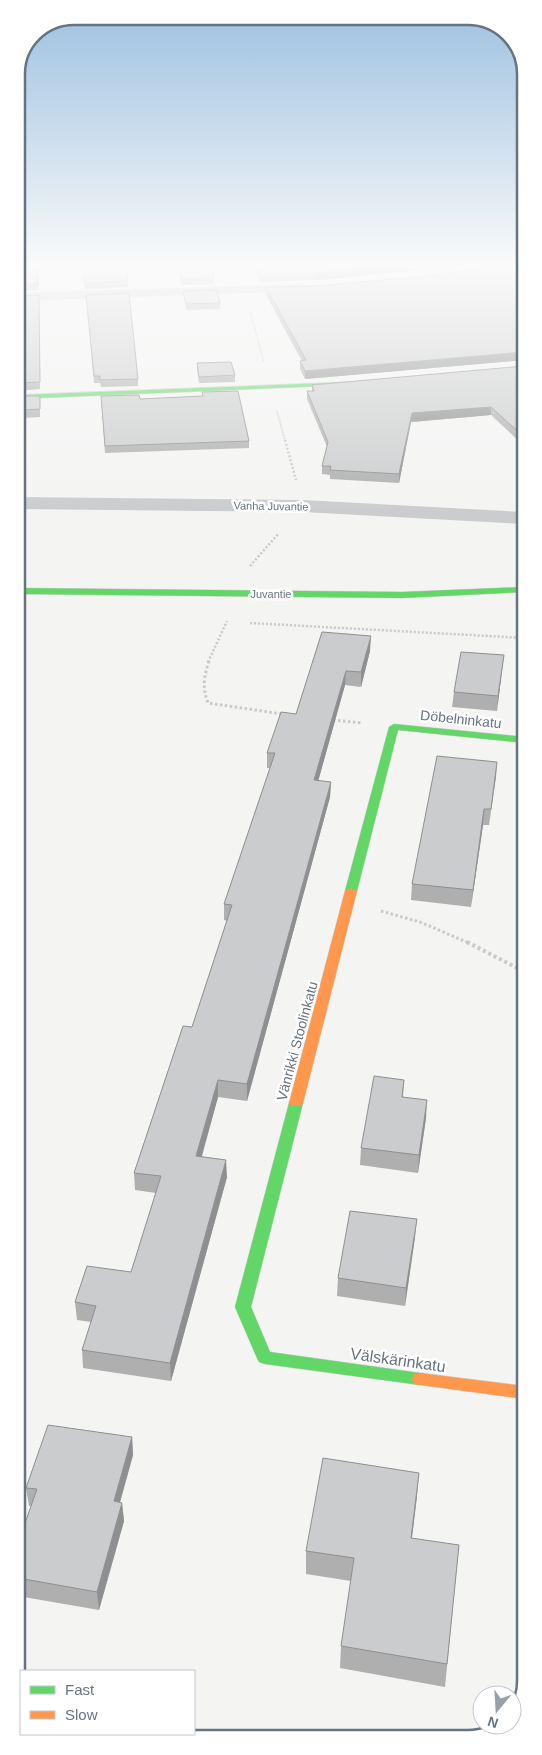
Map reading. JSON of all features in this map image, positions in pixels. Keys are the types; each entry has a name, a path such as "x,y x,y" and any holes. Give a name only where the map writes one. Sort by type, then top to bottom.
{"street":[{"path":"25,397 362,383"},
{"name":"Vanha Juvantie","path":"25,502 303,506 517,518"},
{"name":"Juvantie","path":"25,591 402,594 517,590"},
{"name":"Döbelninkatu","path":"394,727 517,739"},
{"name":"Vänrikki Stoolinkatu","path":"265,1358 243,1307 394,727"},
{"name":"Välskärinkatu","path":"265,1358 517,1393"}],"path":[{"path":"231,594 244,572 303,506"},
{"path":"217,621 227,621 205,669 205,698 208,703 291,715"},
{"path":"247,622 517,638"},
{"path":"328,719 394,727"},
{"path":"348,904 400,916 460,937 517,968"}],"building":[{"path":"25,349 40,349 40,382 25,383"},
{"path":"91,349 135,349 138,379 100,380 100,376 94,376"},
{"path":"300,349 517,349 517,353 305,371 300,361 306,360"},
{"path":"231,362 235,375 199,377 197,363"},
{"path":"517,367 517,431 491,407 412,413 399,474 330,470 331,466 322,466 328,442 307,391 314,391 312,385"},
{"path":"238,391 249,441 105,446 101,396 139,395 140,399 203,396 202,392"},
{"path":"25,396 40,396 40,409 25,410"},
{"path":"322,632 371,636 361,672 346,671 314,780 331,782 247,1084 218,1080 196,1156 226,1160 170,1363 82,1350 96,1306 75,1302 87,1266 131,1272 161,1176 134,1173 183,1026 192,1027 232,905 224,904 275,753 267,753 281,712 296,714"},
{"path":"461,652 504,655 498,696 454,692"},
{"path":"437,756 497,762 491,809 484,809 473,890 412,884"},
{"path":"374,1076 404,1080 402,1097 427,1100 419,1155 361,1148"},
{"path":"350,1211 417,1219 406,1288 338,1278"},
{"path":"48,1425 132,1437 114,1501 122,1503 97,1592 25,1579 25,1523 37,1489 26,1488"},
{"path":"323,1458 419,1473 411,1538 459,1545 447,1664 341,1646 354,1558 306,1551"}],"traffic: fast":[{"path":"25,397 349,384"},
{"path":"25,591 402,595 517,590"},
{"path":"351,891 394,727 517,739"},
{"path":"296,1103 243,1307 265,1358 420,1379"}],"traffic: slow":[{"path":"296,1103 351,891"},
{"path":"420,1379 517,1392"}]}
